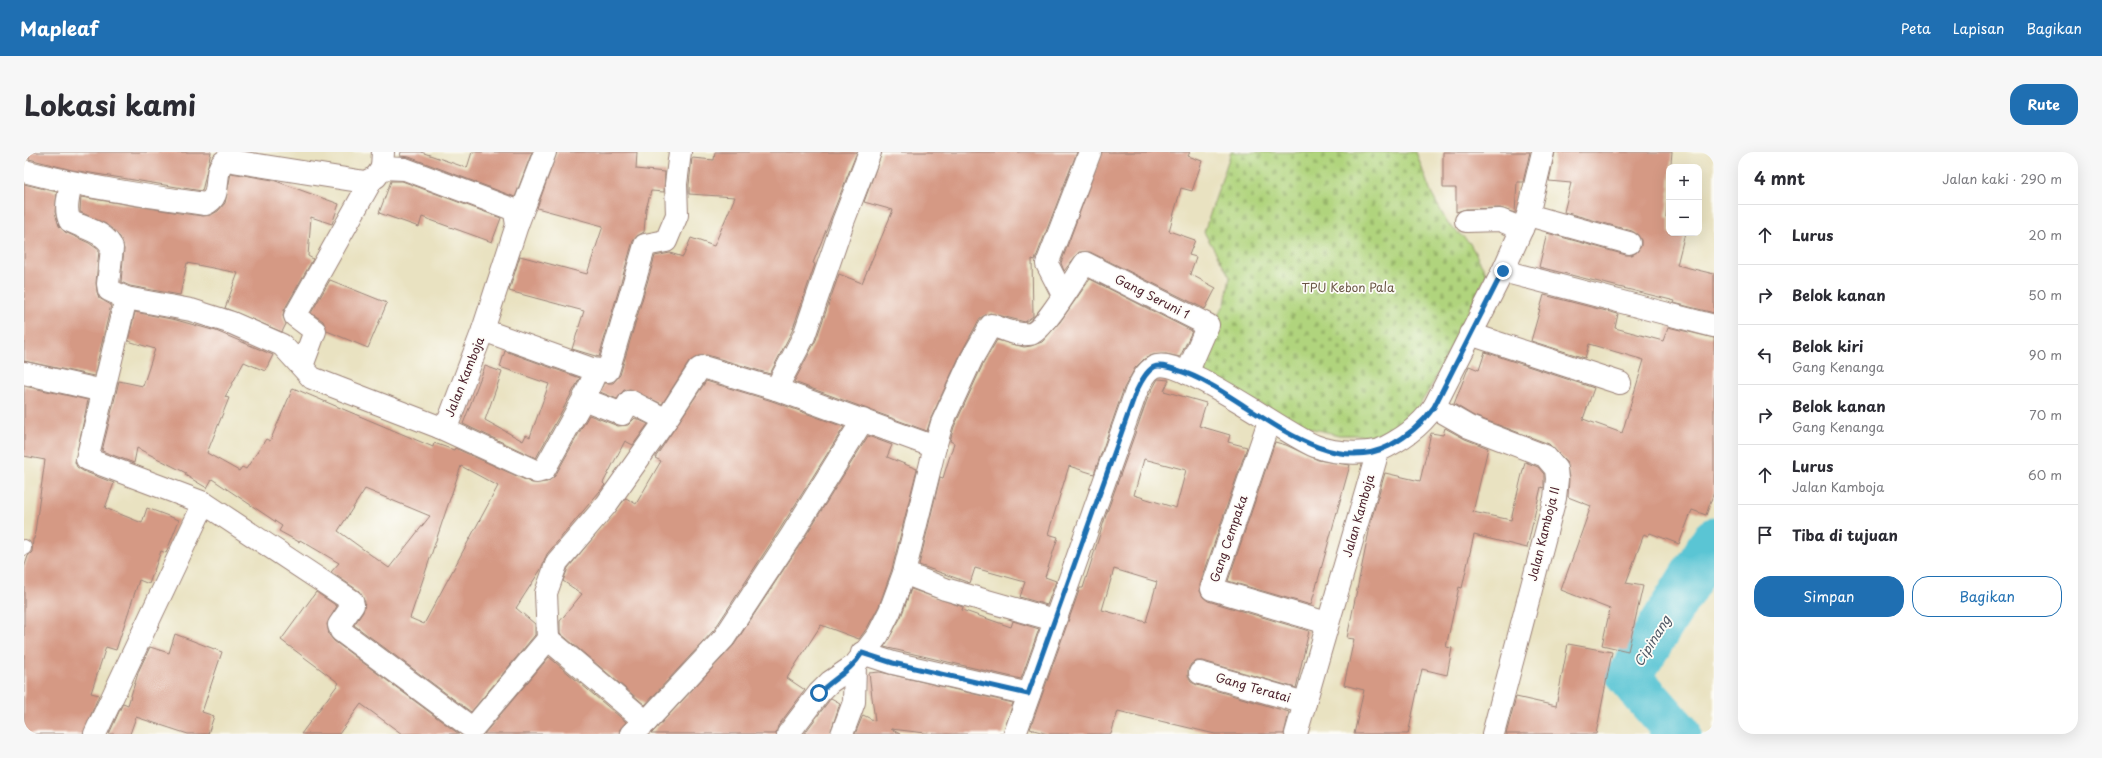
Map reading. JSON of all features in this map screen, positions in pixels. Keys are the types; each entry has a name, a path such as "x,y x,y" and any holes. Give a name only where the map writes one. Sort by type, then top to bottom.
{"street":[{"name":"Jalan Kamboja","path":"71,184 66,211 70,221 104,237 110,242 112,248 108,284 109,290 126,298 191,310 232,323 282,345 312,378 439,427 444,425 449,420 484,330 517,225 545,152"},
{"path":"484,330 592,368 608,371 646,245 666,241 677,215 676,184 680,152"},
{"path":"776,389 804,336 838,237 870,152"},
{"path":"788,734 819,693 830,682 859,659 878,635 890,610 904,573 934,447 942,423 972,358 991,325 1012,332 1029,334 1034,333 1041,327 1063,295 1047,264 1090,152"},
{"path":"1015,734 1054,620 1136,392 1144,378 1154,367 1161,366 1187,373 1214,386 1304,441 1330,451 1361,454 1378,451 1411,433 1434,407 1503,271 1525,222 1543,152"},
{"path":"24,171 71,184 119,193 205,204 211,202 215,196 220,167 226,160 365,182 379,167"},
{"path":"379,167 405,169 512,209 517,225"},
{"path":"302,366 315,331 295,316 379,167"},
{"path":"1466,221 1500,220 1525,222 1629,243"},
{"name":"Gang Seruni 1","path":"1063,295 1085,263 1208,325 1187,373"},
{"path":"1503,271 1714,326"},
{"path":"126,298 87,459 204,503 352,601 353,605 339,625 341,631 469,726 474,727 548,639 546,593 557,562 606,505 701,368 776,389 934,447"},
{"path":"1470,334 1620,383"},
{"path":"439,427 537,472 544,470 584,398 596,372 592,368"},
{"path":"24,373 103,391"},
{"path":"584,398 622,414 630,401 666,420"},
{"name":"Jalan Kamboja II","path":"1434,407 1469,427 1546,456 1556,469 1557,479 1555,498 1493,734"},
{"path":"548,639 638,728 724,638 791,536 863,420"},
{"name":"Gang Cempaka","path":"1269,421 1212,589 1327,623"},
{"name":"Jalan Kamboja","path":"1296,734 1378,451"},
{"path":"95,734 204,503"},
{"path":"904,573 945,590 1054,620"},
{"path":"859,659 901,665 1028,694"},
{"path":"842,734 854,702 859,659"},
{"name":"Gang Teratai","path":"1200,673 1305,703"}],"green space":[{"name":"TPU Kebon Pala","path":"1231,152 1416,152 1431,193 1448,224 1469,242 1487,274 1429,390 1410,420 1376,435 1339,435 1305,427 1194,370 1213,323 1225,304 1230,277 1204,232"}],"building":[{"path":"29,152 211,152 202,191 72,170 29,159"},
{"path":"401,152 421,152 467,168 472,152 532,152 515,197 409,157 400,156"},
{"path":"557,152 637,152 636,169 665,172 664,192 651,191 646,209 644,232 637,236 633,241 599,357 572,349 584,311 509,291 520,256 587,274 603,226 537,208"},
{"path":"715,152 857,152 813,263 815,264 792,331 770,374 707,355 698,356 689,362 662,404 630,389 624,390 617,399 600,392 605,383 613,383 620,375 655,256 670,253 683,257 691,238 714,246 735,197 689,194 689,185 692,158 714,160"},
{"path":"882,152 1077,152 1035,260 1032,259 1033,316 1025,322 990,313 980,318 961,353 931,418 927,431 794,382 816,340 839,274 862,283 893,210 864,202"},
{"path":"1102,152 1190,152 1188,156 1202,161 1192,191 1181,188 1169,231 1195,240 1189,255 1196,257 1190,274 1216,288 1205,309 1090,252 1079,252 1064,271 1061,263"},
{"path":"1443,152 1530,152 1523,182 1517,182 1515,213 1500,208 1466,209 1456,212 1456,188 1443,188"},
{"path":"1555,152 1672,152 1671,164 1666,164 1666,236 1684,236 1677,265 1714,274 1714,313 1674,303 1675,301 1539,267 1547,233 1626,255 1632,255 1637,252 1641,246 1641,240 1638,235 1632,231 1564,212 1571,183 1549,181"},
{"path":"231,173 273,180 339,204 332,224 311,217 308,256 313,259 284,310 283,316 286,324 282,332 225,308 238,273 187,263 180,295 130,286 121,282 124,249 120,237 106,224 80,212 81,197 180,213 203,216 211,215 218,211 225,203"},
{"path":"391,181 402,181 501,218 492,242 422,217 419,227 379,213"},
{"path":"24,184 57,192 55,212 59,226 65,232 89,243 99,250 96,283 97,292 99,298 111,305 94,376 24,361"},
{"path":"1090,279 1192,331 1180,357 1166,354 1153,355 1144,359 1135,368 1124,388 1094,474 1069,466 1048,534 1058,537 1045,577 1056,581 1047,605 1020,597 1025,582 975,568 970,583 919,565 940,477 943,478 954,443 950,441 954,427 983,364 997,340 1024,347 1042,342 1060,322"},
{"path":"330,280 387,303 368,348 327,331 323,321 311,313"},
{"path":"1544,295 1618,314 1615,328 1663,341 1668,327 1714,338 1714,492 1706,515 1692,510 1679,544 1650,533 1648,536 1644,534 1626,583 1643,586 1628,651 1602,645 1610,609 1561,590 1591,506 1568,497 1569,478 1566,461 1549,444 1474,416 1454,404 1469,366 1479,370 1485,352 1594,388 1583,419 1622,433 1644,360 1589,344 1585,358 1531,341"},
{"path":"135,312 176,320 216,331 273,355 265,371 244,362 225,397 229,398 207,453 239,471 242,467 246,469 266,439 270,441 293,388 433,447 434,443 454,450 455,448 532,483 547,482 555,476 589,415 618,426 628,425 635,418 648,424 633,445 625,441 603,483 605,485 547,554 541,569 516,608 535,624 535,635 471,712 354,625 363,612 365,602 359,591 331,572 339,563 300,540 299,542 279,531 282,526 212,479 207,488 185,475 186,473 137,448 134,463 102,451 119,381 143,386 155,349 128,341","holes":["461,466 498,486 424,624 410,618","365,489 430,516 389,568 338,531"]},
{"path":"505,351 580,378 536,458 463,424 485,366 502,372 485,420 523,441 526,435 530,437 549,384 500,367"},
{"path":"1158,379 1169,380 1164,391 1206,403 1199,426 1230,435 1228,442 1247,447 1200,585 1200,591 1203,597 1208,601 1309,631 1296,688 1203,661 1197,661 1191,664 1188,670 1188,676 1191,682 1197,685 1289,712 1284,734 1215,734 1118,711 1111,734 1048,734 1030,729 1080,588 1083,588 1106,515 1148,397","holes":["1144,459 1186,470 1176,508 1134,495","1114,569 1157,582 1146,622 1102,610"]},
{"path":"706,381 772,401 844,427 714,630 645,705 560,633 560,621 582,594 563,581 568,568 626,498 636,504 661,461 655,458"},
{"path":"24,386 88,400 75,462 77,467 83,471 114,483 105,508 142,523 147,508 179,520 166,553 161,551 149,584 139,580 116,650 106,647 91,693 99,695 83,734 24,734 24,568 28,556 32,552 45,460 24,456"},
{"path":"1445,428 1465,439 1488,448 1473,512 1511,520 1525,462 1538,467 1544,474 1544,488 1541,487 1527,548 1474,535 1462,588 1459,587 1446,647 1452,648 1447,675 1422,669 1408,734 1354,734 1364,690 1344,685 1354,639 1347,638 1372,517 1385,473 1420,481 1431,433 1443,435"},
{"path":"868,436 892,445 887,457 917,469 892,569 879,606 859,639 821,625 787,678 805,690 778,726 776,734 651,734 734,645 801,543"},
{"path":"1275,442 1286,445 1318,460 1350,465 1311,605 1228,581"},
{"path":"911,589 963,607 962,610 1011,627 1013,621 1039,629 1021,679 884,647 901,617"},
{"path":"316,592 337,606 327,624 329,635 334,641 459,734 402,734 361,704 339,734 301,734 339,683 281,640"},
{"path":"175,634 222,652 202,712 214,716 208,734 188,734 136,717 130,734 109,734 123,703 128,705 139,670 150,647 169,653"},
{"path":"1568,644 1612,652 1596,734 1506,734 1516,697 1556,706"},
{"path":"549,657 626,722 620,729 619,734 484,734"},
{"path":"880,672 1013,703 1003,734 934,734 891,729 900,734 855,734 863,715 875,721 869,673"},
{"path":"831,698 840,703 830,734 804,734"}],"waterway":[{"name":"Cipinang","path":"1679,734 1629,677 1714,540"}],"route":[{"path":"819,693 830,682 855,665 862,653 893,663 1028,694 1136,392 1149,371 1154,367 1161,366 1187,373 1214,386 1269,421 1315,446 1330,451 1346,453 1361,454 1378,451 1411,433 1434,407 1503,271"}]}
